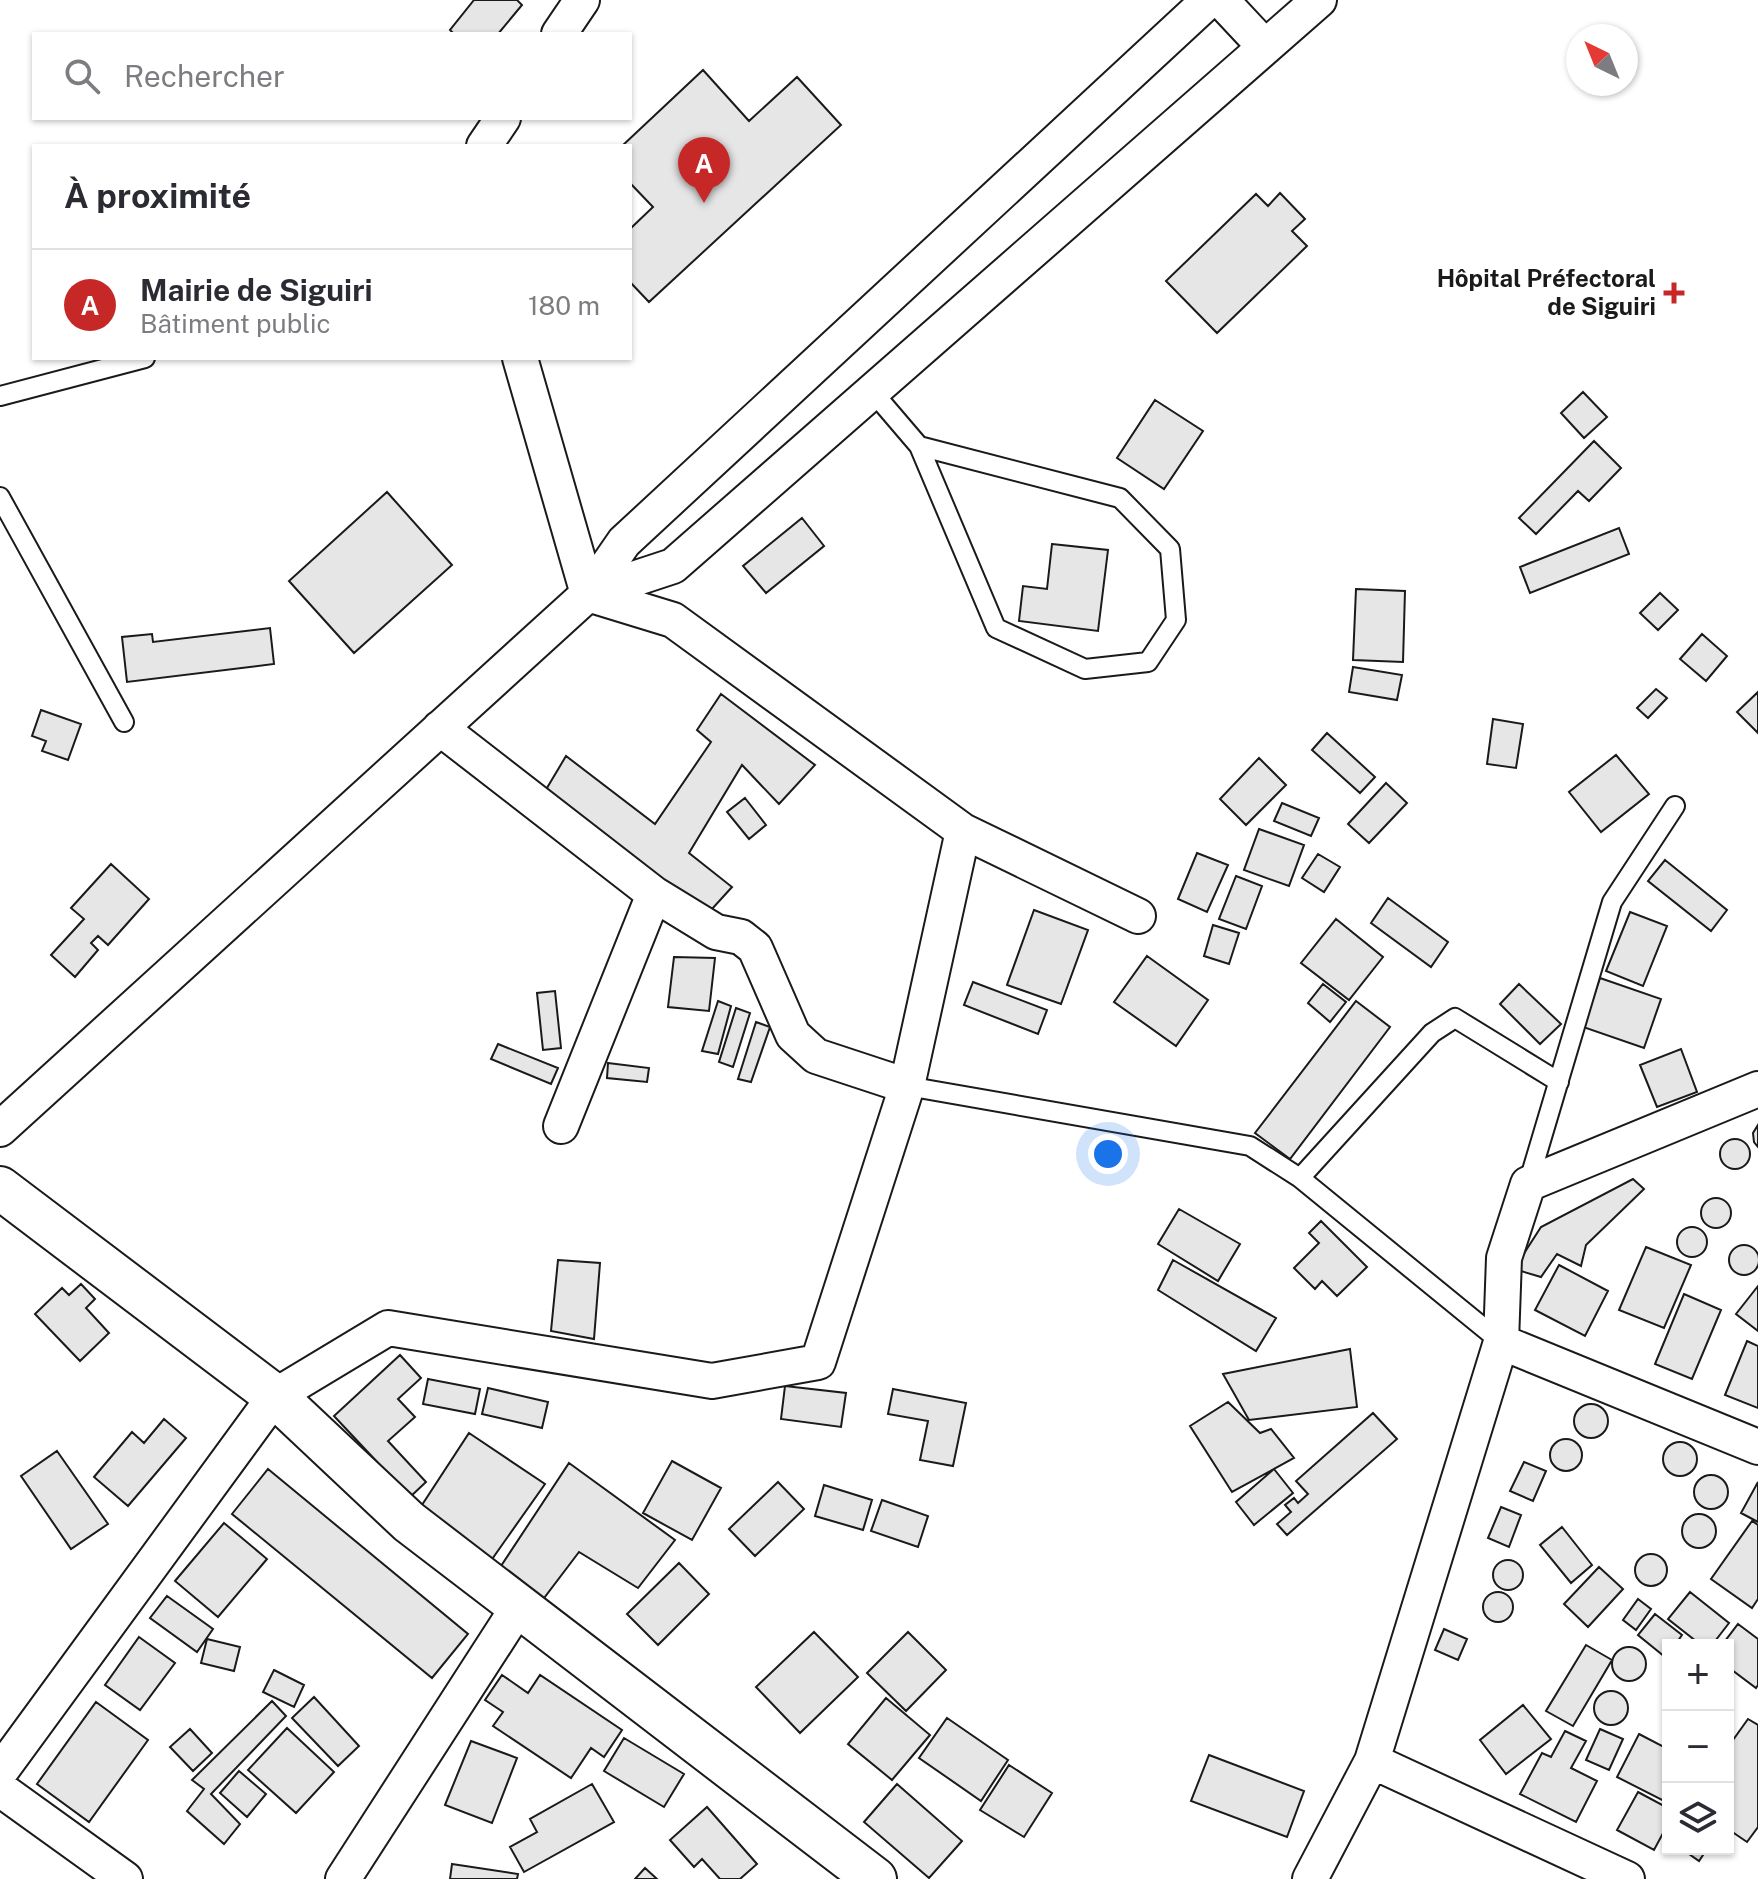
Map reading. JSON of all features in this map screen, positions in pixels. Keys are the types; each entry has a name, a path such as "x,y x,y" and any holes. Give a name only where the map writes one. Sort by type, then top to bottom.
{"street":[{"path":"560,32 582,0"},
{"path":"0,1129 588,594 624,542 1209,0"},
{"path":"1221,0 1265,47"},
{"path":"588,594 673,566 1319,0"},
{"path":"485,144 502,120"},
{"path":"521,360 588,594"},
{"path":"588,594 673,620 963,831 1138,916"},
{"path":"440,728 654,894 716,932 741,937 755,948 793,1035 816,1056 907,1086"},
{"path":"0,1772 275,1396 388,1328 712,1381 818,1362 907,1086 963,831"},
{"path":"561,1126 654,894"},
{"path":"1310,1879 1372,1761 1501,1342 1504,1258 1528,1184 1758,1089"},
{"path":"0,1188 275,1396 409,1522 861,1875"},
{"path":"1501,1342 1758,1447"},
{"path":"343,1879 519,1606"},
{"path":"1372,1761 1627,1879"},
{"path":"0,1789 125,1879"}],"lane":[{"path":"0,396 137,360"},
{"path":"872,391 919,446 996,628 1085,669 1148,662 1176,620 1170,549 1120,498 919,446"},
{"path":"0,497 124,722"},
{"path":"1528,1184 1612,902 1675,806"},
{"path":"1300,1178 1432,1033 1455,1018 1559,1082"},
{"path":"907,1086 1250,1146 1300,1178 1501,1342"}],"building":[{"path":"474,0 517,0 522,5 500,32 450,30"},
{"path":"703,70 749,121 797,77 841,125 649,302 632,284 632,227 653,207 632,185 632,144 624,144"},
{"path":"1280,193 1305,219 1292,231 1307,246 1217,333 1166,281 1256,194 1268,206"},
{"path":"1583,392 1607,417 1584,438 1561,413"},
{"path":"1155,400 1203,431 1164,489 1117,458"},
{"path":"1594,441 1621,468 1589,501 1578,491 1536,534 1519,518"},
{"path":"387,492 452,565 354,653 289,581"},
{"path":"802,518 824,546 766,593 743,566"},
{"path":"1619,528 1629,554 1530,593 1520,567"},
{"path":"1052,544 1108,550 1098,631 1019,621 1023,586 1047,589"},
{"path":"1356,589 1405,591 1403,662 1353,660"},
{"path":"1660,593 1678,610 1658,630 1640,613"},
{"path":"270,628 274,664 127,682 122,637 152,634 153,642"},
{"path":"1702,634 1727,656 1706,681 1680,659"},
{"path":"1353,667 1402,675 1397,700 1349,692"},
{"path":"1656,689 1667,698 1648,718 1637,708"},
{"path":"1758,692 1758,733 1737,712"},
{"path":"721,694 815,765 779,804 742,765 689,853 732,887 702,920 541,798 566,756 655,824 711,742 697,730"},
{"path":"41,710 81,724 68,760 42,751 46,741 32,736"},
{"path":"1493,719 1523,724 1516,768 1487,764"},
{"path":"1327,733 1375,777 1360,793 1312,750"},
{"path":"1616,755 1649,794 1601,832 1569,792"},
{"path":"1259,758 1286,785 1246,825 1220,799"},
{"path":"1386,783 1407,803 1369,843 1348,824"},
{"path":"745,798 766,825 749,839 727,812"},
{"path":"1282,803 1319,818 1311,836 1274,821"},
{"path":"1259,829 1304,845 1289,886 1244,870"},
{"path":"1197,853 1228,865 1207,912 1178,899"},
{"path":"1318,854 1340,867 1324,892 1302,878"},
{"path":"1665,860 1727,910 1711,931 1648,881"},
{"path":"111,864 149,899 108,945 98,936 91,943 98,950 75,977 51,955 84,919 71,908"},
{"path":"1236,876 1262,886 1246,929 1219,919"},
{"path":"1388,898 1448,942 1431,967 1371,923"},
{"path":"1034,910 1088,930 1061,1004 1007,985"},
{"path":"1630,912 1667,926 1643,986 1606,971"},
{"path":"1336,919 1383,957 1349,1000 1301,963"},
{"path":"1213,925 1239,933 1229,964 1204,956"},
{"path":"1147,956 1208,1000 1176,1046 1114,1002"},
{"path":"674,957 715,958 709,1011 668,1007"},
{"path":"1600,978 1661,999 1644,1048 1583,1027"},
{"path":"973,982 1047,1010 1038,1034 964,1005"},
{"path":"1323,984 1346,1002 1330,1022 1308,1003"},
{"path":"1519,984 1561,1024 1540,1044 1500,1004"},
{"path":"555,991 561,1048 543,1050 537,993"},
{"path":"718,1001 731,1006 718,1054 702,1051"},
{"path":"1356,1001 1390,1027 1290,1159 1255,1133"},
{"path":"736,1008 750,1013 733,1067 719,1062"},
{"path":"756,1022 770,1027 751,1082 738,1079"},
{"path":"498,1044 558,1068 551,1084 491,1059"},
{"path":"1681,1049 1697,1092 1657,1107 1640,1065"},
{"path":"608,1063 649,1068 647,1082 607,1078"},
{"path":"1758,1125 1758,1147 1753,1133"},
{"path":"1735,1139 1741,1140 1749,1148 1749,1160 1741,1168 1735,1169 1729,1168 1721,1160 1720,1154 1721,1148 1729,1140"},
{"path":"1633,1179 1644,1189 1586,1245 1581,1266 1557,1254 1541,1277 1514,1269 1541,1227"},
{"path":"1716,1198 1722,1199 1730,1207 1730,1219 1722,1227 1716,1228 1710,1227 1702,1219 1701,1213 1702,1207 1710,1199"},
{"path":"1179,1209 1240,1244 1218,1281 1158,1244"},
{"path":"1321,1221 1367,1267 1337,1296 1322,1281 1315,1289 1294,1268 1319,1243 1309,1233"},
{"path":"1692,1227 1698,1228 1706,1236 1706,1248 1698,1256 1692,1257 1686,1256 1678,1248 1677,1242 1678,1236 1686,1228"},
{"path":"1744,1245 1750,1246 1758,1254 1758,1266 1750,1274 1744,1275 1738,1274 1730,1266 1729,1260 1730,1254 1738,1246"},
{"path":"1646,1247 1691,1265 1664,1328 1619,1310"},
{"path":"558,1260 600,1263 594,1339 551,1331"},
{"path":"1173,1260 1276,1318 1256,1351 1158,1290"},
{"path":"1559,1265 1608,1291 1585,1336 1535,1310"},
{"path":"81,1284 95,1299 86,1308 109,1333 80,1361 35,1314 62,1288 69,1295"},
{"path":"1758,1286 1758,1331 1736,1314"},
{"path":"1684,1294 1721,1310 1692,1379 1655,1364"},
{"path":"1747,1341 1758,1346 1758,1408 1725,1395"},
{"path":"1350,1349 1357,1407 1249,1420 1223,1374"},
{"path":"400,1355 421,1378 398,1399 415,1417 388,1441 426,1482 410,1497 334,1416"},
{"path":"428,1379 480,1389 475,1414 423,1404"},
{"path":"785,1386 846,1393 841,1427 781,1419"},
{"path":"488,1388 548,1402 542,1428 482,1414"},
{"path":"893,1389 966,1403 953,1466 920,1460 928,1421 888,1414"},
{"path":"1228,1402 1260,1433 1271,1429 1294,1458 1232,1492 1190,1426"},
{"path":"1591,1404 1603,1409 1608,1421 1603,1433 1591,1438 1579,1433 1574,1421 1579,1409"},
{"path":"1373,1413 1397,1439 1287,1535 1277,1524 1291,1512 1285,1505 1294,1498 1298,1503 1308,1494 1296,1481"},
{"path":"164,1419 186,1438 128,1506 94,1477 132,1432 144,1443"},
{"path":"469,1433 545,1484 490,1562 420,1508"},
{"path":"1566,1439 1578,1443 1582,1455 1578,1467 1566,1471 1554,1467 1550,1455 1554,1443"},
{"path":"1680,1442 1692,1447 1697,1459 1692,1471 1680,1476 1668,1471 1663,1459 1668,1447"},
{"path":"57,1451 108,1524 71,1549 21,1476"},
{"path":"672,1461 721,1488 692,1540 643,1513"},
{"path":"1524,1462 1546,1471 1533,1501 1510,1491"},
{"path":"569,1463 675,1540 638,1588 579,1552 541,1602 499,1569"},
{"path":"268,1469 468,1634 432,1678 232,1514"},
{"path":"1274,1469 1293,1493 1254,1525 1236,1502"},
{"path":"1711,1475 1723,1480 1728,1492 1723,1504 1711,1509 1699,1504 1694,1492 1699,1480"},
{"path":"778,1482 804,1509 755,1556 729,1529"},
{"path":"1758,1482 1758,1522 1741,1513"},
{"path":"824,1485 872,1500 863,1530 815,1516"},
{"path":"882,1500 928,1516 918,1547 871,1531"},
{"path":"1501,1507 1521,1515 1509,1547 1488,1538"},
{"path":"1699,1514 1711,1519 1716,1531 1711,1543 1699,1548 1687,1543 1682,1531 1687,1519"},
{"path":"1752,1521 1758,1525 1758,1599 1752,1608 1711,1579"},
{"path":"224,1523 267,1559 218,1617 175,1581"},
{"path":"1562,1527 1592,1565 1571,1583 1540,1545"},
{"path":"1651,1554 1663,1558 1667,1570 1663,1582 1651,1586 1639,1582 1635,1570 1639,1558"},
{"path":"1508,1560 1514,1561 1522,1569 1522,1581 1514,1589 1508,1590 1502,1589 1494,1581 1493,1575 1494,1569 1502,1561"},
{"path":"679,1563 709,1594 658,1645 627,1614"},
{"path":"1599,1567 1623,1589 1588,1627 1564,1604"},
{"path":"1498,1592 1504,1593 1512,1601 1512,1613 1504,1621 1498,1622 1492,1621 1484,1613 1483,1607 1484,1601 1492,1593"},
{"path":"1690,1592 1729,1623 1717,1639 1693,1639 1668,1619"},
{"path":"167,1596 213,1629 197,1652 150,1618"},
{"path":"1638,1599 1651,1609 1636,1630 1623,1620"},
{"path":"1655,1614 1682,1635 1679,1639 1662,1639 1662,1655 1638,1635"},
{"path":"1738,1624 1758,1639 1756,1688 1734,1672 1734,1639 1727,1639"},
{"path":"1444,1629 1467,1639 1458,1660 1435,1650"},
{"path":"814,1632 858,1677 800,1733 756,1687"},
{"path":"908,1632 946,1670 906,1711 867,1673"},
{"path":"139,1637 175,1663 140,1710 105,1685"},
{"path":"207,1639 240,1647 234,1671 201,1663"},
{"path":"1586,1645 1612,1660 1573,1726 1546,1711"},
{"path":"1629,1647 1641,1652 1646,1664 1641,1676 1629,1681 1617,1676 1612,1664 1617,1652"},
{"path":"274,1670 304,1685 294,1707 263,1692"},
{"path":"502,1675 528,1693 540,1675 622,1730 604,1757 591,1748 571,1778 493,1726 503,1712 485,1700"},
{"path":"1611,1691 1623,1696 1628,1708 1623,1720 1611,1725 1599,1720 1594,1708 1599,1696"},
{"path":"314,1697 359,1746 338,1766 292,1718"},
{"path":"886,1698 930,1735 892,1780 848,1744"},
{"path":"272,1701 286,1716 211,1794 240,1824 224,1844 187,1811 204,1789 192,1780"},
{"path":"96,1702 148,1740 89,1822 37,1784"},
{"path":"1523,1705 1551,1739 1506,1774 1480,1740"},
{"path":"947,1718 1008,1760 981,1801 919,1758"},
{"path":"1748,1719 1758,1725 1758,1827 1747,1842 1734,1833 1734,1739"},
{"path":"287,1728 334,1772 296,1813 248,1770"},
{"path":"190,1729 212,1753 193,1771 170,1747"},
{"path":"1600,1729 1623,1739 1609,1770 1586,1760"},
{"path":"1565,1731 1586,1741 1571,1768 1597,1781 1576,1822 1520,1794 1542,1753 1551,1757"},
{"path":"1639,1734 1662,1746 1662,1800 1617,1777"},
{"path":"624,1738 684,1774 664,1807 604,1771"},
{"path":"471,1741 517,1758 492,1823 445,1805"},
{"path":"1209,1755 1304,1791 1287,1837 1191,1801"},
{"path":"1009,1765 1052,1793 1024,1837 980,1810"},
{"path":"239,1771 266,1794 247,1817 220,1793"},
{"path":"592,1784 614,1822 524,1872 510,1847 537,1832 530,1819"},
{"path":"897,1784 962,1841 929,1878 864,1822"},
{"path":"1638,1792 1662,1805 1662,1835 1654,1850 1617,1830"},
{"path":"707,1807 757,1864 740,1879 720,1879 702,1859 694,1867 670,1840"},
{"path":"452,1864 518,1874 517,1879 450,1879"},
{"path":"645,1868 657,1879 635,1879"}],"place":[{"name":"Mairie de Siguiri","path":"704,203"},
{"name":"Hôpital Préfectoral de Siguiri","path":"1674,293"}]}
